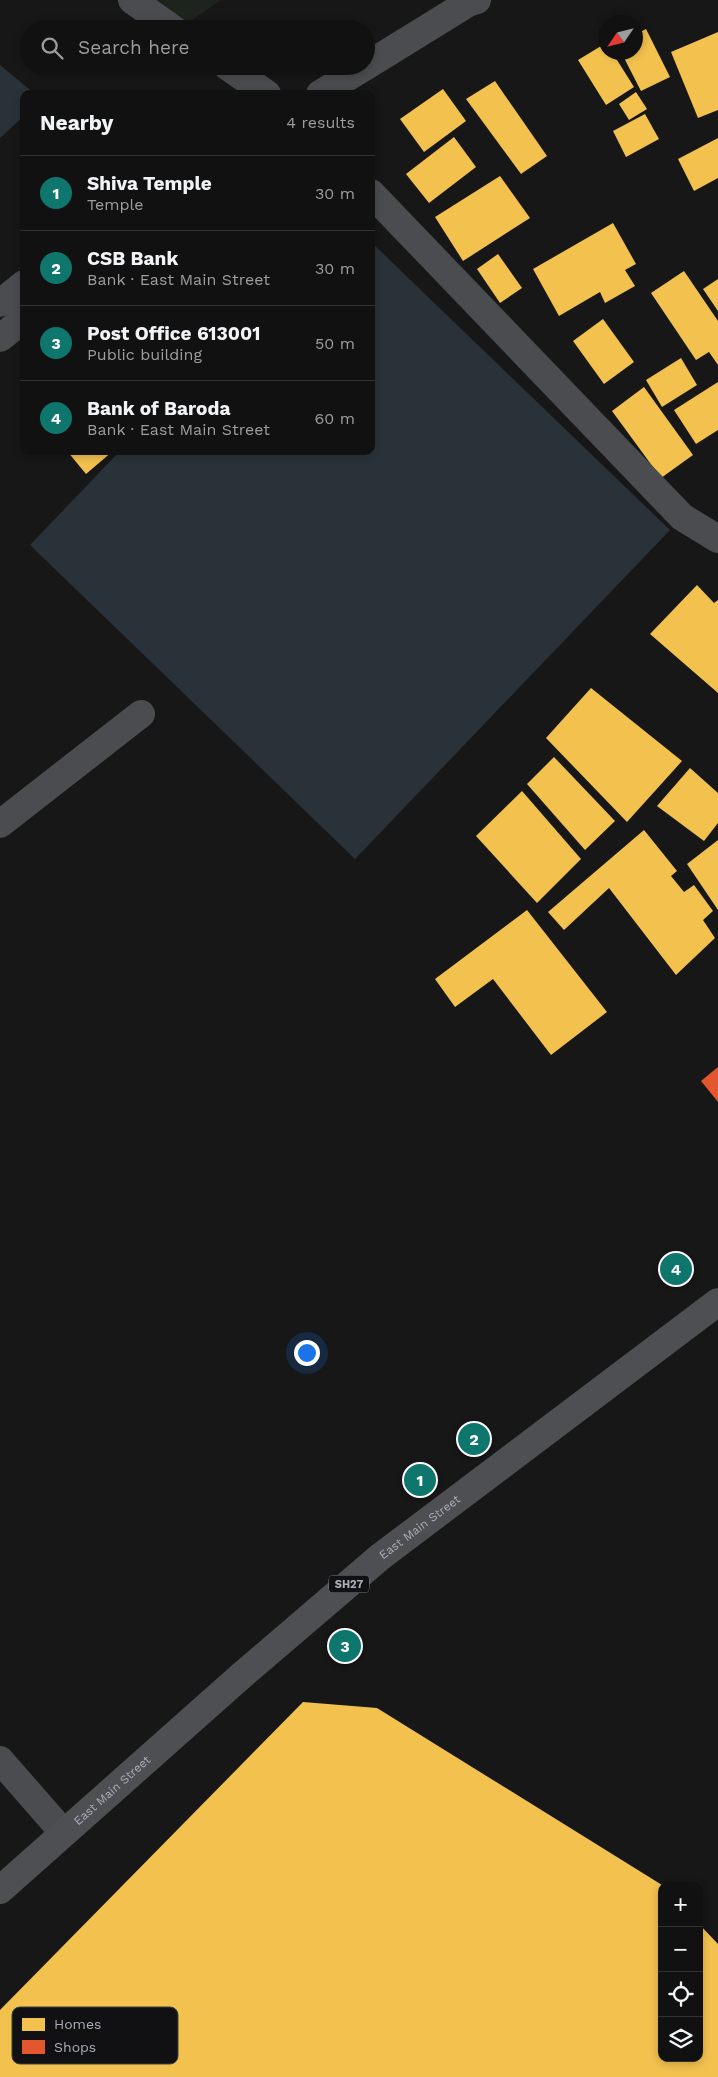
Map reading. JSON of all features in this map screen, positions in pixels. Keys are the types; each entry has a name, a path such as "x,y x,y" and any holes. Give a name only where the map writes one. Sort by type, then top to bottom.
{"main road":[{"name":"East Main Street","path":"0,1890 63,1832 380,1557 718,1302"}],"street":[{"path":"132,0 160,20"},
{"path":"375,60 468,3 477,0"},
{"path":"241,75 261,90"},
{"path":"327,90 351,75"},
{"path":"375,197 682,516 718,539"},
{"path":"0,303 20,287"},
{"path":"0,338 20,322"},
{"path":"0,824 141,714"},
{"path":"0,1760 63,1832"}],"shaded area":[{"path":"145,0 221,0 192,20 179,20"},
{"path":"0,65 30,90 20,90 20,120 0,138"},
{"path":"375,246 670,530 355,859 30,545 116,455 375,455"}],"building: Homes":[{"path":"646,29 670,77 641,91 625,60 643,60 643,30"},
{"path":"718,32 718,110 698,118 671,52"},
{"path":"598,48 598,60 617,60 634,87 606,105 578,60"},
{"path":"495,81 547,156 521,174 466,99"},
{"path":"443,89 466,121 424,152 400,119"},
{"path":"636,92 647,109 629,120 619,104"},
{"path":"645,114 659,139 626,157 613,131"},
{"path":"454,137 476,167 429,203 406,174"},
{"path":"718,138 718,178 694,191 678,159"},
{"path":"500,176 530,218 463,261 435,217"},
{"path":"613,223 636,264 625,270 635,286 605,303 600,292 559,316 533,269"},
{"path":"498,254 522,288 500,303 477,269"},
{"path":"684,271 718,321 718,365 709,352 696,360 651,293"},
{"path":"718,279 718,311 703,289"},
{"path":"603,319 634,362 604,384 573,341"},
{"path":"681,358 697,385 662,407 646,380"},
{"path":"718,382 718,430 696,444 674,410"},
{"path":"644,387 693,455 661,478 612,411"},
{"path":"70,455 108,455 86,474"},
{"path":"697,585 714,603 718,600 718,693 650,634"},
{"path":"591,688 682,761 627,822 546,738"},
{"path":"554,757 615,821 585,850 527,784"},
{"path":"690,768 718,793 718,823 704,841 657,806"},
{"path":"522,791 581,859 537,903 476,836"},
{"path":"644,830 677,871 671,876 684,892 694,885 713,911 703,920 715,938 676,975 609,888 564,930 548,912"},
{"path":"718,840 718,910 687,864"},
{"path":"527,910 607,1012 551,1055 493,979 455,1007 435,979"},
{"path":"303,1702 377,1708 658,1883 658,2062 703,2062 703,1928 718,1944 718,2077 0,2077 0,2010"}],"building: Shops":[{"path":"718,1067 718,1102 701,1081"}],"place":[{"name":"Bank of Baroda","path":"676,1269"},
{"name":"CSB Bank","path":"474,1439"},
{"name":"Shiva Temple","path":"420,1480"},
{"name":"Post Office 613001","path":"345,1646"}]}
